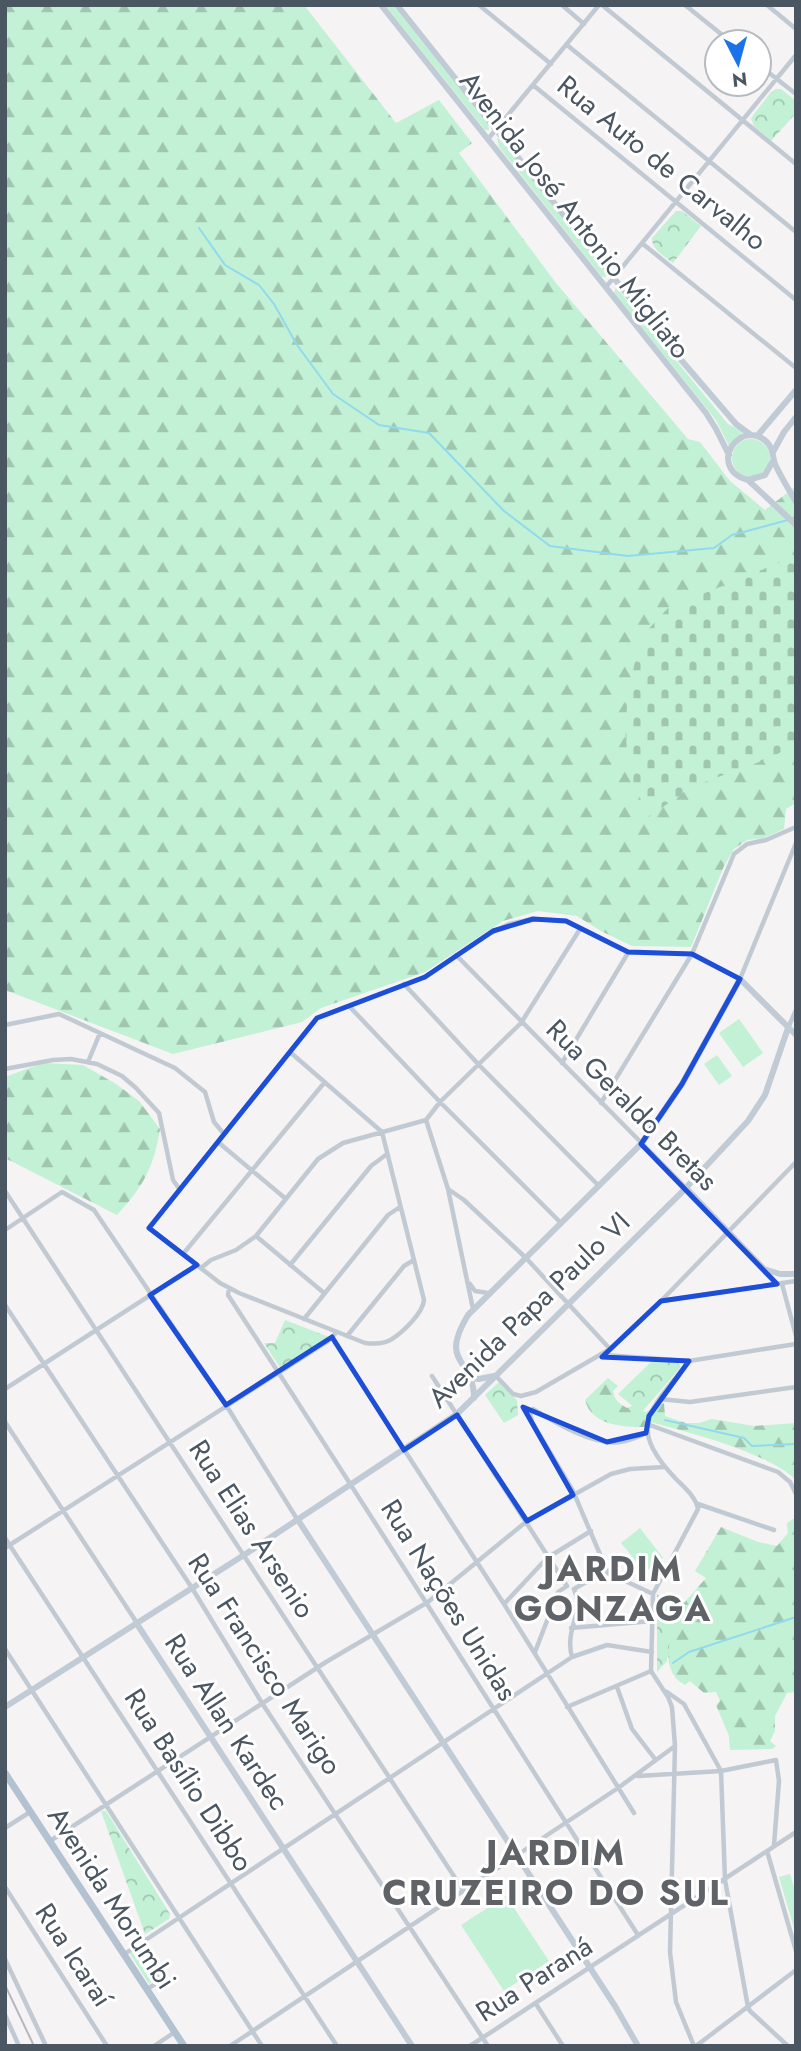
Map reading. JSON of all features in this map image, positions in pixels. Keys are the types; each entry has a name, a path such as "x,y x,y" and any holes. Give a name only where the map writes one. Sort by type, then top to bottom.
{"main road":[{"name":"Avenida José Antonio Migliato","path":"381,5 705,413 729,455"},
{"name":"Avenida José Antonio Migliato","path":"397,5 615,276 652,326 736,424 754,435"},
{"path":"794,524 748,480 734,473 730,467 729,455 737,440 754,435 796,390"},
{"path":"773,452 796,417"},
{"path":"754,435 768,443 774,461 796,502"},
{"path":"748,480 765,475 774,461"},
{"path":"474,1398 472,1378 458,1361 456,1348 463,1324 473,1309 641,1144 682,1084 740,979 796,1035"},
{"name":"Avenida Papa Paulo VI","path":"5,1707 457,1415 686,1188 754,1114 770,1083 788,1028"},
{"name":"Rua Geraldo Bretas","path":"686,1188 764,1269"},
{"path":"764,1269 796,1278"},
{"path":"472,1378 495,1375"},
{"path":"298,1520 640,2046"},
{"name":"Rua Allan Kardec","path":"137,1624 412,2046"},
{"name":"Avenida Morumbi","path":"5,1773 184,2046"}],"street":[{"path":"479,5 551,64"},
{"path":"562,5 584,24"},
{"path":"488,139 600,5 796,164"},
{"path":"685,5 713,28"},
{"path":"768,5 796,29"},
{"path":"567,45 796,232"},
{"path":"606,288 796,55"},
{"path":"773,77 796,94"},
{"name":"Rua Auto de Carvalho","path":"533,85 796,300"},
{"path":"643,244 796,368"},
{"path":"601,1103 692,954 734,854 747,844 766,840 796,827"},
{"path":"290,1052 382,1132 424,1300 422,1309 389,1341 369,1344 229,1288 149,1228 317,1018 425,977 493,931 518,922 550,919 566,921 628,952 692,954 740,979 796,843"},
{"path":"5,1389 150,1295 211,1259 236,1250 256,1237 318,1159 331,1149 343,1143 426,1120 440,1102 521,1023 580,929"},
{"path":"562,1063 628,952"},
{"name":"Rua Geraldo Bretas","path":"456,955 686,1188"},
{"path":"404,984 479,1065 599,1186"},
{"path":"349,1006 561,1223"},
{"name":"Avenida Papa Paulo VI","path":"788,1028 796,1010"},
{"path":"5,1025 55,1013 175,1068 202,1088 214,1122 224,1135"},
{"path":"88,1062 100,1033"},
{"path":"5,1069 53,1060 88,1062 122,1076 157,1111 173,1180 180,1190"},
{"path":"183,1254 324,1083"},
{"path":"426,1120 448,1189 473,1309"},
{"path":"218,1142 286,1199"},
{"path":"290,1265 371,1166 387,1154"},
{"path":"495,1375 513,1394 529,1395 603,1355 661,1301 796,1161"},
{"path":"448,1189 526,1258 610,1349"},
{"name":"Rua Elias Arsenio","path":"5,1191 463,1890"},
{"path":"5,1230 62,1192 98,1214 226,1405 298,1520"},
{"path":"304,1319 388,1215 400,1207"},
{"path":"256,1237 324,1293"},
{"path":"347,1336 404,1266 414,1260"},
{"name":"Rua Geraldo Bretas","path":"764,1269 780,1284 794,1320 796,1336"},
{"path":"661,1301 780,1284 796,1278"},
{"path":"467,1280 475,1291 489,1293"},
{"name":"Rua Nações Unidas","path":"229,1288 229,1295 428,1602 638,1935"},
{"name":"Rua Francisco Marigo","path":"5,1305 192,1588 262,1703 337,1813 488,2046"},
{"path":"8,1547 332,1338 337,1332"},
{"path":"332,1338 504,1604 634,1813"},
{"path":"603,1355 689,1361 796,1344"},
{"path":"689,1361 659,1399 649,1416 646,1433 664,1467 698,1504 774,1530"},
{"path":"432,1376 567,1586 574,1589"},
{"path":"659,1399 690,1402 796,1387"},
{"path":"608,1573 573,1490 530,1418 531,1409 570,1430 607,1442 621,1442 646,1433"},
{"name":"Rua Allan Kardec","path":"5,1422 137,1624"},
{"path":"647,1423 778,1472 790,1482 796,1494"},
{"path":"50,1841 372,1633 428,1602 527,1521 620,1471 664,1467"},
{"path":"698,1504 697,1513 653,1594 651,1671 672,1707 675,1746 669,1915 674,1989 680,2015 695,2046 796,1970"},
{"path":"504,1604 550,1556 591,1531"},
{"name":"Rua Basílio Dibbo","path":"5,1538 8,1547 83,1656 337,2046"},
{"path":"574,1589 600,1574 608,1573 653,1594"},
{"path":"534,1653 558,1592 567,1586"},
{"path":"572,1657 569,1643 578,1604 574,1589"},
{"path":"571,1628 652,1621"},
{"path":"123,1955 572,1657 611,1645 652,1652"},
{"path":"5,1649 262,2046"},
{"path":"567,1707 651,1671"},
{"path":"617,1687 632,1729 655,1759"},
{"path":"664,1690 684,1704 721,1771 725,1880 748,2007 788,2046"},
{"path":"230,2046 618,1788 675,1746"},
{"path":"634,1777 721,1771 776,1760 779,1781 774,1846"},
{"path":"5,1828 31,1811"},
{"name":"Rua Paraná","path":"470,2046 796,1832"},
{"path":"768,1851 796,1951"},
{"name":"Rua Icaraí","path":"5,1887 107,2046"},
{"path":"144,1939 158,1979 157,1983 147,1989"},
{"path":"5,1959 46,2046"},
{"path":"536,2004 563,2046"},
{"path":"5,2015 19,2046"},
{"path":"154,2046 175,2032"}],"highlighted area":[{"path":"533,919 566,921 628,952 692,954 740,979 682,1084 641,1144 777,1284 661,1301 602,1357 689,1361 649,1416 646,1433 607,1442 523,1407 573,1495 527,1521 457,1415 404,1450 332,1337 226,1405 150,1295 197,1265 149,1228 317,1018 425,977 493,931"}],"green space":[{"path":"5,5 304,5 396,123 439,100 472,143 459,153 556,283 688,439 700,442 730,481 765,510 796,486 796,803 786,809 784,829 764,838 747,840 734,849 724,866 691,947 632,946 577,916 538,911 503,921 425,972 321,1008 302,1022 173,1054 5,990"},
{"path":"385,5 393,5 488,124 489,130 485,130"},
{"path":"781,89 796,101 796,113 771,141 754,126 751,118 766,98 773,98 773,91"},
{"path":"497,138 607,273 606,277 602,277 499,147"},
{"path":"676,211 682,211 701,226 673,263 656,249 652,238"},
{"path":"616,287 728,424 743,432 729,446 716,420 614,293"},
{"path":"751,439 764,445 770,458 764,471 751,477 738,471 732,458 738,445"},
{"path":"796,556 796,744 770,758 691,787 649,817 629,775 625,727 629,683 643,635 668,608"},
{"path":"739,1019 763,1053 743,1067 719,1033"},
{"path":"717,1055 732,1076 719,1085 704,1064"},
{"path":"43,1063 83,1065 139,1101 160,1129 146,1176 117,1215 5,1158 5,1077"},
{"path":"285,1320 329,1337 281,1369 264,1343 275,1343"},
{"path":"652,1361 676,1361 681,1367 641,1413 618,1394"},
{"path":"608,1378 618,1386 613,1391 616,1399 627,1408 634,1405 645,1412 664,1403 665,1416 686,1423 712,1419 754,1426 796,1423 796,1480 768,1461 705,1437 650,1422 645,1427 636,1427 601,1420 589,1409 585,1400"},
{"path":"499,1382 517,1400 518,1415 504,1423 485,1395"},
{"path":"796,1517 796,1692 787,1693 775,1716 775,1731 770,1741 776,1746 772,1749 730,1750 729,1736 716,1705 720,1701 716,1692 704,1693 690,1681 685,1685 676,1679 671,1670 668,1649 675,1605 679,1600 684,1603 706,1578 695,1571 721,1527 758,1542 777,1546 788,1533 787,1523"},
{"path":"640,1528 663,1558 645,1572 621,1543"},
{"path":"657,1594 675,1605 667,1661 657,1672"},
{"path":"101,1811 106,1811 170,1914 169,1919 145,1934"},
{"path":"790,1874 796,1894 796,1935 779,1877"},
{"path":"506,1896 549,1961 504,1991 461,1925"},
{"path":"144,1943 154,1980 149,1984 130,1954 131,1950"}],"waterway":[{"path":"199,228 225,265 259,285 274,304 297,345 333,394 379,425 429,433 504,511 550,546 628,556 714,548 732,535 788,520"},
{"path":"665,1420 744,1438 752,1446 796,1444"},
{"path":"673,1663 689,1652 796,1617"}],"railway":[{"path":"5,1985 34,2046"}],"district":[{"name":"JARDIM GONZAGA","path":"613,1589"},
{"name":"JARDIM CRUZEIRO DO SUL","path":"556,1873"}]}
